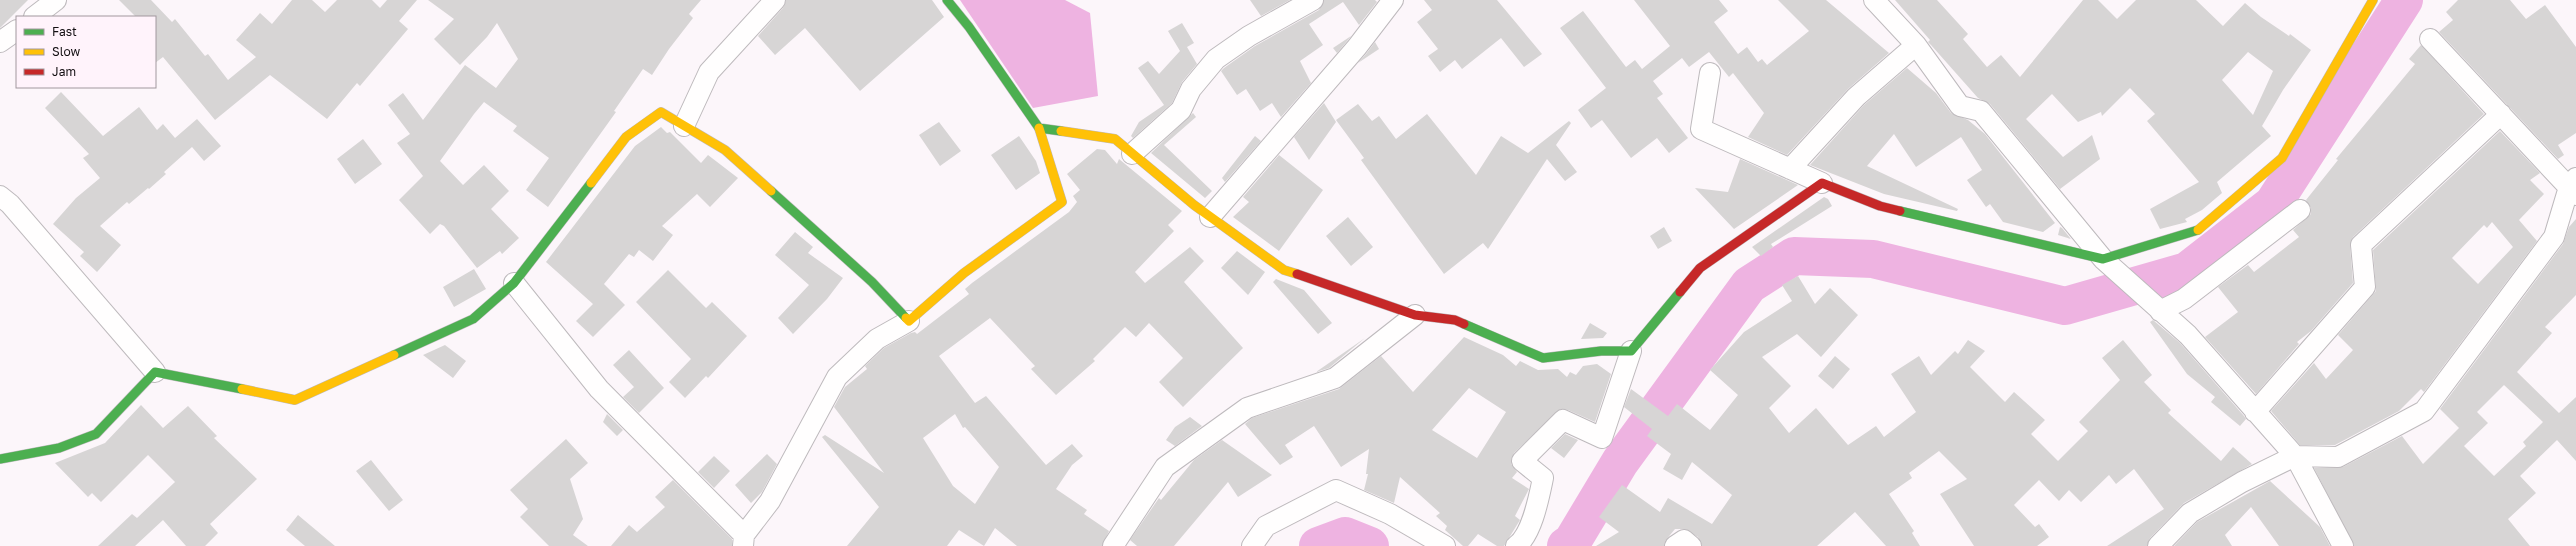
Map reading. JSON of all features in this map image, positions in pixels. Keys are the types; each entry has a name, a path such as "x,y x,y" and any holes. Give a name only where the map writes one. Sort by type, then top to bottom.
{"street":[{"path":"35,16 56,0"},
{"path":"684,126 709,72 775,0"},
{"path":"514,283 599,389 743,541 770,501 837,377 877,339 909,320 964,273 1062,202 1039,128 969,27 947,0"},
{"path":"1132,154 1181,110 1191,89 1216,59 1249,36 1312,0"},
{"path":"1210,217 1358,47 1393,0"},
{"path":"1874,0 1916,45 1960,106 1981,111 2103,259 2188,335 2295,456 2343,546"},
{"path":"1710,73 1701,128 1822,183 1880,206 2103,259 2196,232 2282,158 2373,0"},
{"path":"0,42 16,31"},
{"path":"2158,546 2190,513 2242,482 2295,456 2338,457 2424,411 2554,237 2574,187 2501,114 2430,39"},
{"path":"1790,169 1856,97 1916,45"},
{"path":"0,196 10,204 155,372 295,400 473,319 514,283 626,137 661,112 725,150 872,282 909,320"},
{"path":"2255,412 2365,287 2361,245 2501,114"},
{"path":"1039,128 1115,139 1210,217 1284,270 1415,315 1455,320 1543,358 1601,351 1631,351"},
{"path":"1516,546 1524,541 1538,499 1543,478 1522,461 1562,420 1602,438 1631,351 1700,268 1822,183"},
{"path":"2160,311 2184,299 2300,210"},
{"path":"1113,546 1165,467 1247,408 1335,378 1415,315"},
{"path":"0,460 59,448 96,434 155,372"},
{"path":"1252,546 1266,526 1336,490 1390,514 1445,546"},
{"path":"1675,546 1684,540 1691,546"}],"shaded area":[{"path":"960,0 1065,0 1090,13 1098,96 1033,108"}],"building":[{"path":"0,0 28,0 0,28"},
{"path":"119,0 151,0 172,22 175,19 205,56 208,54 228,80 256,57 236,40 260,13 272,24 292,0 312,0 325,12 337,0 372,0 380,8 387,0 417,0 399,21 408,29 360,86 357,83 327,119 270,75 215,120 163,57 156,62 156,16 135,16"},
{"path":"428,0 701,0 689,14 693,18 669,49 652,75 643,69 614,111 616,112 548,207 526,190 549,158 513,131 517,126 484,102 440,161 463,185 484,165 509,191 491,209 519,238 502,254 500,251 477,268 444,226 440,224 430,234 399,200 423,176 397,143 410,134 388,105 403,93 423,120 465,65 496,88 518,59 497,23 487,37 460,65 434,39 454,19"},
{"path":"786,0 932,0 944,17 860,91 805,28 775,55 758,36 783,8"},
{"path":"1250,0 1290,0 1261,16"},
{"path":"1324,0 1375,0 1377,2 1359,25 1343,2 1309,24 1323,45 1300,61 1311,83 1281,117 1272,103 1260,111 1246,89 1237,95 1221,71 1255,46 1319,10"},
{"path":"1424,0 1497,0 1542,54 1524,67 1501,38 1462,69 1455,60 1440,72 1428,56 1438,49 1417,22 1432,10"},
{"path":"1634,0 1719,0 1728,11 1714,22 1738,54 1747,47 1758,62 1762,59 1767,65 1809,31 1778,0 1826,0 1889,53 1848,89 1787,155 1748,137 1764,113 1733,73 1729,77 1709,52 1689,67 1682,58 1653,81 1663,94 1657,98 1688,138 1669,153 1657,138 1631,158 1602,120 1591,128 1578,110 1606,88 1560,28 1583,11 1626,67 1635,60 1642,69 1670,46"},
{"path":"1895,0 1937,0 1968,34 1963,39 1987,67 2001,55 2020,77 2083,0 2098,0 2117,19 2136,0 2196,0 2223,26 2245,3 2261,17 2289,36 2290,34 2311,50 2283,90 2262,126 2271,136 2217,182 2222,193 2202,210 2185,219 2187,222 2160,229 2150,209 2199,182 2147,121 2155,114 2130,88 2102,116 2101,112 2078,122 2052,94 2026,119 2063,157 2092,135 2100,159 2060,189 1990,104 1978,98 1928,42 1930,40","holes":["2248,52 2273,71 2253,115 2222,80"]},
{"path":"2458,0 2510,0 2526,19 2545,5 2576,47 2576,133 2558,145 2564,155 2558,159 2439,32 2453,20 2446,12"},
{"path":"1182,23 1194,43 1187,47 1197,64 1182,82 1172,103 1133,138 1131,136 1139,122 1164,105 1138,68 1148,61 1159,74 1180,51 1168,31"},
{"path":"1351,36 1348,40 1337,53 1333,48"},
{"path":"1375,42 1379,49 1358,63 1366,54"},
{"path":"2421,45 2484,114 2353,237 2350,246 2353,283 2311,331 2297,342 2299,344 2256,394 2205,337 2238,312 2218,287 2248,265 2254,272 2299,237 2293,230 2311,214 2311,208 2306,200 2338,160 2336,159 2415,64 2409,59"},
{"path":"1907,68 1936,93 1951,113 1968,120 1985,134 2055,223 2043,232 2003,222 1990,204 1986,207 1967,180 1982,170 1961,137 1916,167 1894,134 1867,166 1958,209 1957,211 1884,194 1810,165 1864,105"},
{"path":"61,92 103,136 139,107 157,130 163,124 175,138 197,119 221,146 204,161 192,147 164,172 166,174 149,189 148,188 129,204 127,202 100,226 121,245 97,272 80,256 84,252 53,224 76,198 100,178 83,158 89,154 45,108"},
{"path":"1324,103 1336,122 1309,160 1294,137"},
{"path":"1358,104 1372,121 1379,116 1396,139 1427,114 1476,175 1501,136 1528,153 1569,121 1571,123 1556,145 1577,172 1565,181 1547,159 1488,249 1483,243 1444,274 1361,160 1364,158 1336,120"},
{"path":"1193,113 1196,117 1164,145 1212,191 1205,198 1151,153"},
{"path":"939,122 961,151 940,166 919,135"},
{"path":"661,127 667,133 670,132 701,163 708,155 738,178 710,207 697,194 662,226 673,235 653,261 639,250 634,257 629,254 604,284 625,305 593,337 576,321 593,304 546,262 635,146"},
{"path":"2500,131 2540,173 2530,180 2544,194 2519,220 2537,241 2424,392 2421,389 2399,411 2335,445 2300,445 2271,411 2314,363 2326,379 2353,350 2338,335 2376,291 2373,250","holes":["2492,222 2513,247 2478,284 2452,258 2484,225 2487,228"]},
{"path":"1019,136 1036,161 1040,173 1016,190 991,155"},
{"path":"1255,136 1261,141 1225,182 1222,178"},
{"path":"363,139 382,164 355,184 337,159"},
{"path":"1097,149 1105,150 1117,164 1119,159 1182,211 1168,225 1174,231 1135,272 1145,283 1190,247 1204,261 1184,282 1243,348 1183,407 1159,382 1183,358 1149,323 1136,337 1125,327 1093,359 1095,361 1056,395 1031,369 1035,366 990,318 939,356 975,403 986,396 1046,465 1072,444 1083,456 1072,465 1056,489 1087,510 1084,514 1109,531 1102,546 1017,546 995,528 984,546 959,530 947,546 847,546 879,507 822,437 825,435 884,473 834,407 845,387 867,369 865,366 884,348 911,333 915,332 917,334 969,294 965,289 972,283 1069,212 1077,202 1073,196 1080,190 1067,174","holes":["955,414 963,428 965,427 999,467 975,504 953,486 923,438"]},
{"path":"1279,155 1323,190 1279,251 1233,217 1249,202 1243,197"},
{"path":"1740,159 1798,185 1734,229 1695,188 1728,192"},
{"path":"1824,197 1828,199 1832,206 1771,244 1773,247 1761,256 1752,247"},
{"path":"1348,217 1373,247 1351,266 1326,236"},
{"path":"2576,219 2576,295 2545,327 2552,333 2517,372 2559,413 2576,397 2576,461 2557,440 2520,476 2536,493 2508,519 2530,546 2354,546 2314,468 2343,467 2402,436 2423,464 2459,428 2440,409 2563,244 2569,227","holes":["2504,385 2543,422 2523,442 2526,446 2494,476 2464,446 2488,423 2477,412"]},
{"path":"1664,227 1672,241 1658,249 1650,236"},
{"path":"2060,227 2062,228 2071,239 2058,235"},
{"path":"795,232 813,247 808,253 843,278 827,299 793,334 778,318 809,285 775,255"},
{"path":"1237,251 1265,272 1248,295 1221,268"},
{"path":"474,269 486,289 454,307 443,287"},
{"path":"668,270 706,308 712,302 747,336 708,378 706,376 685,398 669,382 691,359 636,302"},
{"path":"1798,276 1815,304 1830,288 1858,315 1821,357 1797,334 1762,357 1791,386 1769,408 1789,433 1816,408 1848,445 1876,426 1884,437 1916,412 1891,374 1919,356 1931,375 1955,351 1958,354 1968,340 1985,351 1970,367 2005,402 2014,392 2045,420 2031,434 2058,461 2088,431 2079,422 2120,380 2102,358 2123,340 2152,375 2144,382 2171,410 2168,413 2221,461 2233,447 2252,464 2184,503 2150,538 2147,546 2107,546 2164,509 2134,469 2116,484 2109,475 2081,502 2069,490 2059,501 2039,480 2014,505 2035,527 2039,524 2049,537 2037,546 1974,546 1940,494 1967,479 1939,451 1909,473 1912,478 1889,494 1914,531 1912,533 1920,546 1886,546 1855,512 1817,546 1702,546 1698,537 1684,529 1675,529 1665,541 1664,546 1596,546 1619,532 1599,517 1622,485 1660,512 1668,498 1712,524 1732,495 1692,462 1682,480 1663,469 1671,454 1647,436 1652,429 1624,407 1631,389 1668,416 1677,404 1710,430 1738,395 1710,370 1744,332 1792,301 1782,285"},
{"path":"1276,279 1304,290 1332,323 1318,334 1273,282"},
{"path":"2153,320 2180,343 2244,416 2246,419 2240,426 2211,402 2215,397 2187,374 2150,322"},
{"path":"1590,323 1607,333 1603,338 1581,339"},
{"path":"1464,337 1503,355 1516,366 1520,361 1538,370 1558,369 1567,377 1570,372 1576,375 1583,366 1597,364 1611,374 1595,422 1568,410 1561,409 1514,453 1511,464 1517,472 1512,478 1529,489 1515,516 1520,520 1504,546 1497,546 1478,534 1468,546 1463,546 1445,530 1447,526 1436,516 1440,513 1400,477 1394,503 1364,490 1368,474 1366,474 1369,449 1341,467 1314,426 1285,445 1293,457 1280,465 1245,424 1252,418 1339,389 1381,356 1413,392","holes":["1469,388 1506,412 1477,458 1432,430"]},
{"path":"1365,338 1329,368 1316,372"},
{"path":"445,345 466,361 453,378 423,355"},
{"path":"629,350 664,388 639,413 623,397 634,387 613,365"},
{"path":"1835,356 1850,369 1833,389 1818,376"},
{"path":"141,405 163,428 188,406 217,436 214,438 257,479 210,524 218,533 205,546 186,546 163,520 135,546 98,546 132,514 137,518 175,482 148,455 101,502 92,493 88,497 55,463 105,443"},
{"path":"607,414 623,430 617,436 603,422"},
{"path":"1190,417 1202,426 1175,446 1166,440 1175,427"},
{"path":"1565,434 1578,440 1564,458 1551,448"},
{"path":"566,439 588,463 570,479 583,519 573,535 588,546 549,546 520,517 528,509 510,490"},
{"path":"1222,440 1272,475 1238,497 1228,482 1174,546 1137,546 1130,540 1159,498 1161,500 1194,460"},
{"path":"767,454 777,464 762,492 751,503 735,485"},
{"path":"714,456 730,471 714,488 698,472"},
{"path":"371,460 403,500 389,511 356,471"},
{"path":"673,480 732,539 732,546 611,546 629,525 637,532 665,507 655,497"},
{"path":"2270,481 2320,527 2330,546 2279,546 2251,507 2225,535 2232,546 2174,546 2197,522"},
{"path":"298,515 335,546 305,546 286,530"}],"waterway":[{"path":"1566,546 1572,542 1620,462 1749,285 1794,256 1873,259 2065,306 2187,271 2273,204 2404,0"},
{"path":"1318,546 1345,536 1370,546"}],"traffic: fast":[{"path":"947,0 969,27 1039,128 1061,131"},
{"path":"394,355 473,319 514,283 591,183"},
{"path":"771,191 872,282 906,318"},
{"path":"1900,211 2103,259 2198,230"},
{"path":"1464,324 1543,358 1601,351 1631,351 1680,292"},
{"path":"0,459 59,448 96,434 155,372 242,389"}],"traffic: slow":[{"path":"2198,230 2282,158 2373,0"},
{"path":"591,183 626,137 661,112 725,150 771,191"},
{"path":"906,318 909,321 964,273 1062,202 1039,128"},
{"path":"1061,131 1115,139 1194,205 1284,270 1297,274"},
{"path":"242,389 295,400 394,355"}],"traffic: jam":[{"path":"1680,292 1700,268 1822,183 1880,206 1900,211"},
{"path":"1297,274 1415,315 1455,320 1464,324"}]}
